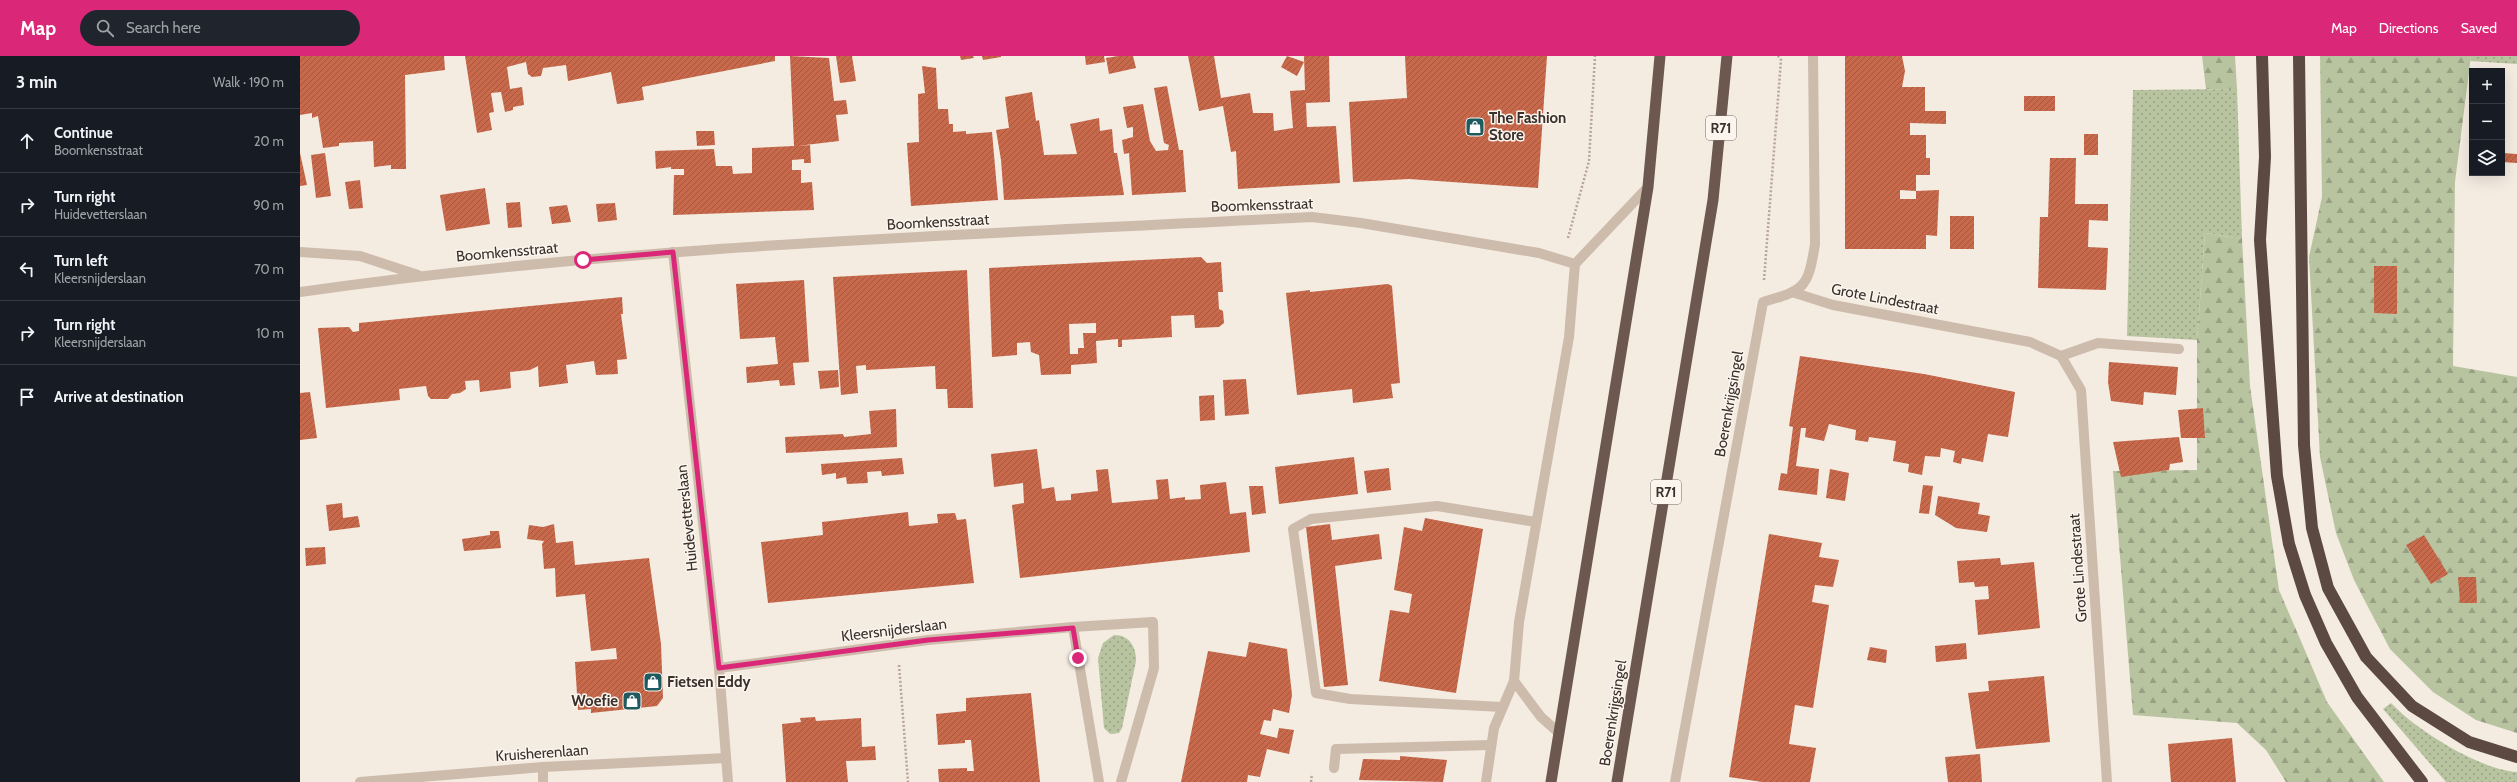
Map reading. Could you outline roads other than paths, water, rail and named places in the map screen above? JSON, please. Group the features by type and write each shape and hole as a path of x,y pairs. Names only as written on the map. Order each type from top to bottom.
{"highway":[{"path":"1551,782 1648,187 1660,56"},
{"name":"Boerenkrijgsingel","path":"1617,782 1713,200 1727,56"},
{"path":"2262,56 2264,157 2260,240 2277,476 2289,544 2305,596 2330,650 2357,697 2422,782"},
{"path":"2299,56 2304,445 2312,528 2328,588 2366,657 2412,706 2469,742 2517,757"}],"street":[{"path":"1795,293 1810,274 1815,244 1813,56"},
{"path":"1486,782 1494,728 1514,681 1519,622 1569,337 1575,264 1648,187"},
{"name":"Boomkensstraat","path":"300,292 418,275 673,252 1312,217 1361,223 1539,254 1575,264"},
{"path":"300,252 360,256 418,275"},
{"name":"Huidevetterslaan","path":"673,252 719,668 728,782"},
{"name":"Boerenkrijgsingel","path":"1675,782 1763,302 1795,293"},
{"name":"Grote Lindestraat","path":"1795,293 1833,305 2030,342 2061,356 2081,390 2107,782"},
{"path":"2061,356 2098,343 2179,349"},
{"path":"1502,707 1350,699 1316,693 1293,530 1311,519 1437,506 1536,522"},
{"name":"Kleersnijderslaan","path":"719,668 898,644 1153,622 1154,668 1121,782"},
{"path":"1073,628 1099,782"},
{"path":"1514,681 1540,716 1559,734"},
{"path":"1334,768 1336,749 1491,745"},
{"name":"Kruisherenlaan","path":"360,782 542,767 726,758"},
{"path":"542,767 543,782"}],"place":[{"name":"The Fashion Store","path":"1475,127"},
{"name":"Fietsen Eddy","path":"653,682"},
{"name":"Woefie","path":"632,701"}]}
